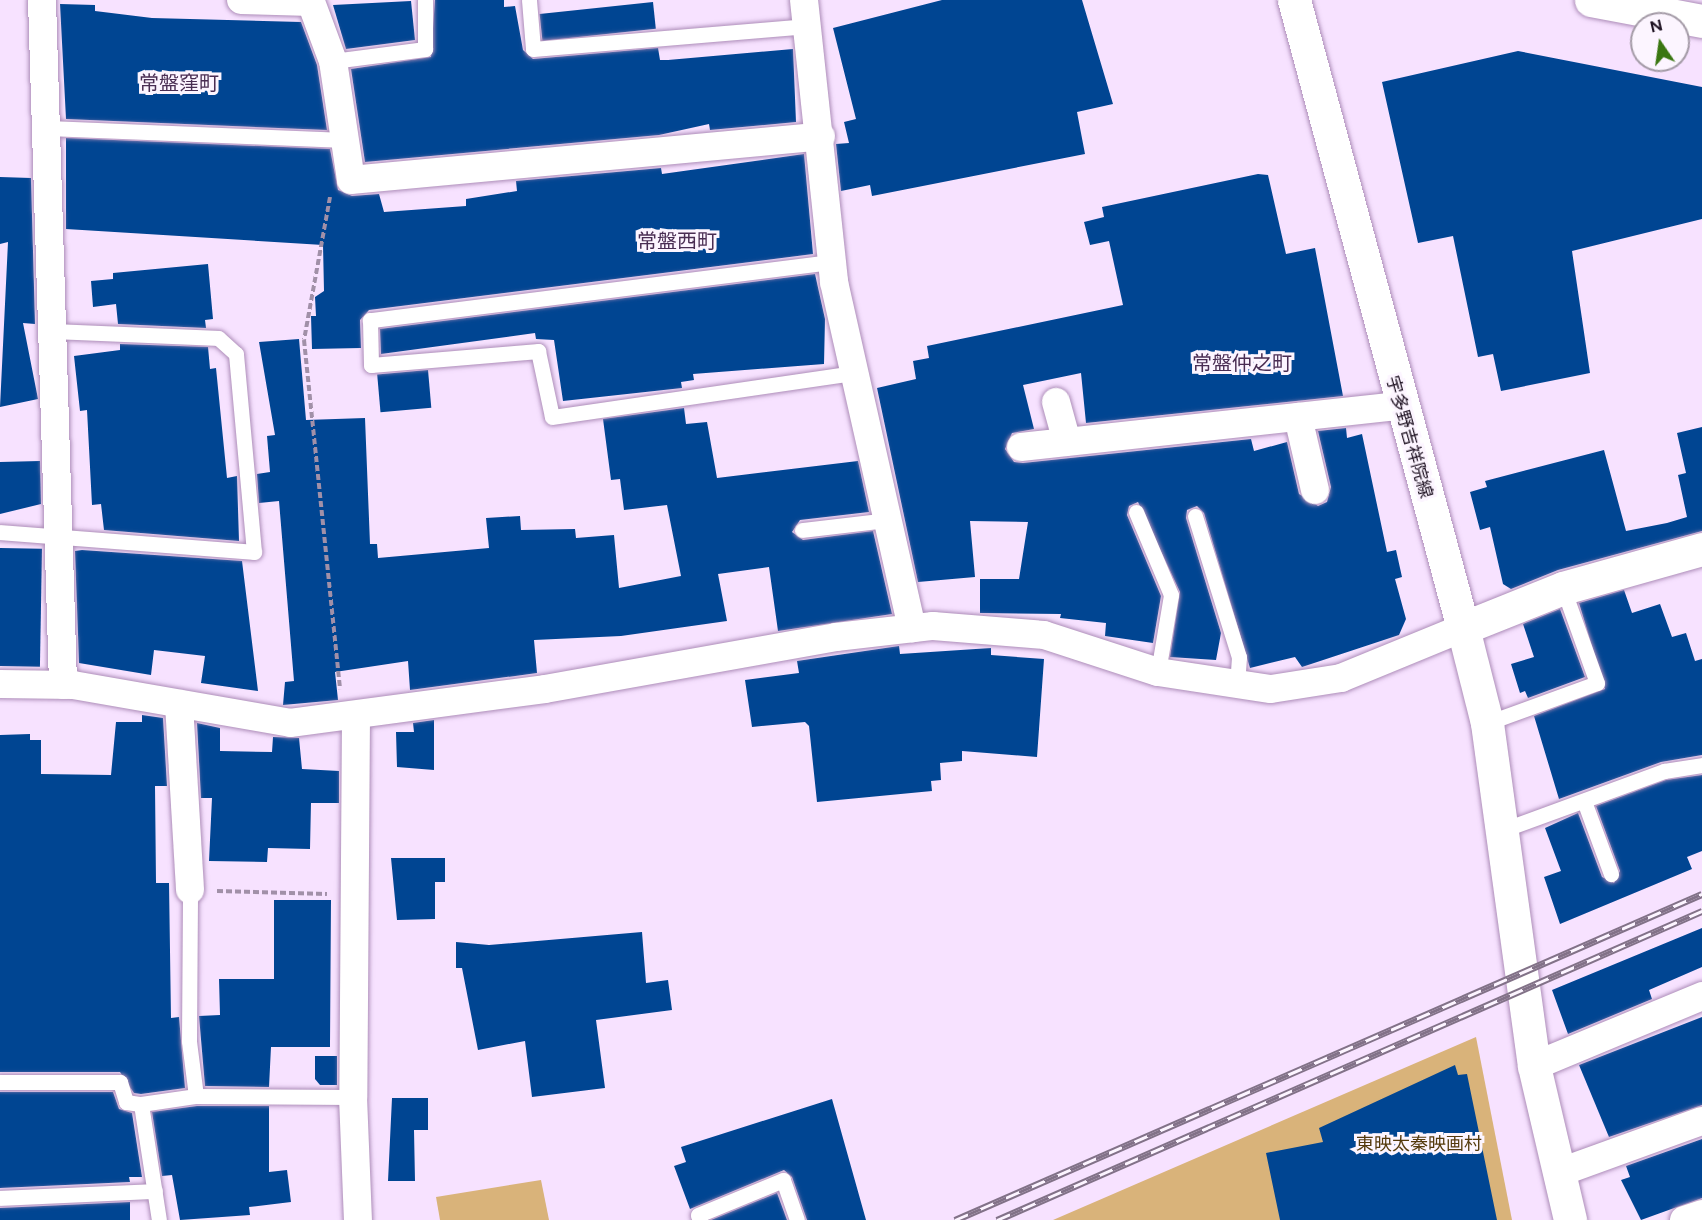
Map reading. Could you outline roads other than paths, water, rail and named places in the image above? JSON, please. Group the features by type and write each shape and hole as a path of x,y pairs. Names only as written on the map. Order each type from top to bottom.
{"main road":[{"name":"宇多野吉祥院線","path":"1294,0 1399,406 1463,628 1487,723 1534,1066 1570,1220"},
{"path":"1591,0 1702,21"},
{"path":"1463,628 1563,588 1700,556"}],"street":[{"path":"42,0 49,128 63,685"},
{"path":"241,0 311,2 333,61 351,180 821,136"},
{"path":"806,13 821,136 831,262 912,628"},
{"path":"1056,402 1067,442"},
{"path":"1021,447 1399,406"},
{"path":"1298,417 1315,490"},
{"path":"0,684 63,685 290,723 912,628 1044,635 1158,672 1237,687 1304,687 1341,678 1463,628"},
{"path":"179,704 190,890"},
{"path":"350,715 354,894 353,1096 358,1220"},
{"path":"1534,1066 1702,996"},
{"path":"1558,1173 1702,1121"},
{"path":"1684,1220 1702,1214"}],"lane":[{"path":"333,61 425,49 425,0"},
{"path":"529,0 533,49 806,13"},
{"path":"49,128 344,140"},
{"path":"831,262 370,320 371,365 538,351 552,417 854,373"},
{"path":"0,532 254,552 236,354 218,338 54,332"},
{"path":"1136,512 1171,595 1158,672"},
{"path":"1195,516 1239,657 1237,687"},
{"path":"802,530 887,520"},
{"path":"1487,723 1597,683 1563,588"},
{"path":"1500,831 1664,771 1702,765"},
{"path":"1584,801 1611,874"},
{"path":"190,890 189,1041 196,1096"},
{"path":"0,1082 120,1082 126,1102 141,1104 196,1096 353,1096"},
{"path":"141,1104 159,1220"},
{"path":"700,1220 698,1215 783,1180 797,1220"},
{"path":"0,1198 155,1191"}],"railway":[{"path":"955,1220 1702,894"},
{"path":"997,1220 1702,911"}],"district":[{"name":"常盤窪町","path":"179,83"},
{"name":"常盤西町","path":"677,241"},
{"name":"常盤仲之町","path":"1242,363"}],"park label":[{"name":"東映太秦映画村","path":"1419,1144"}]}
